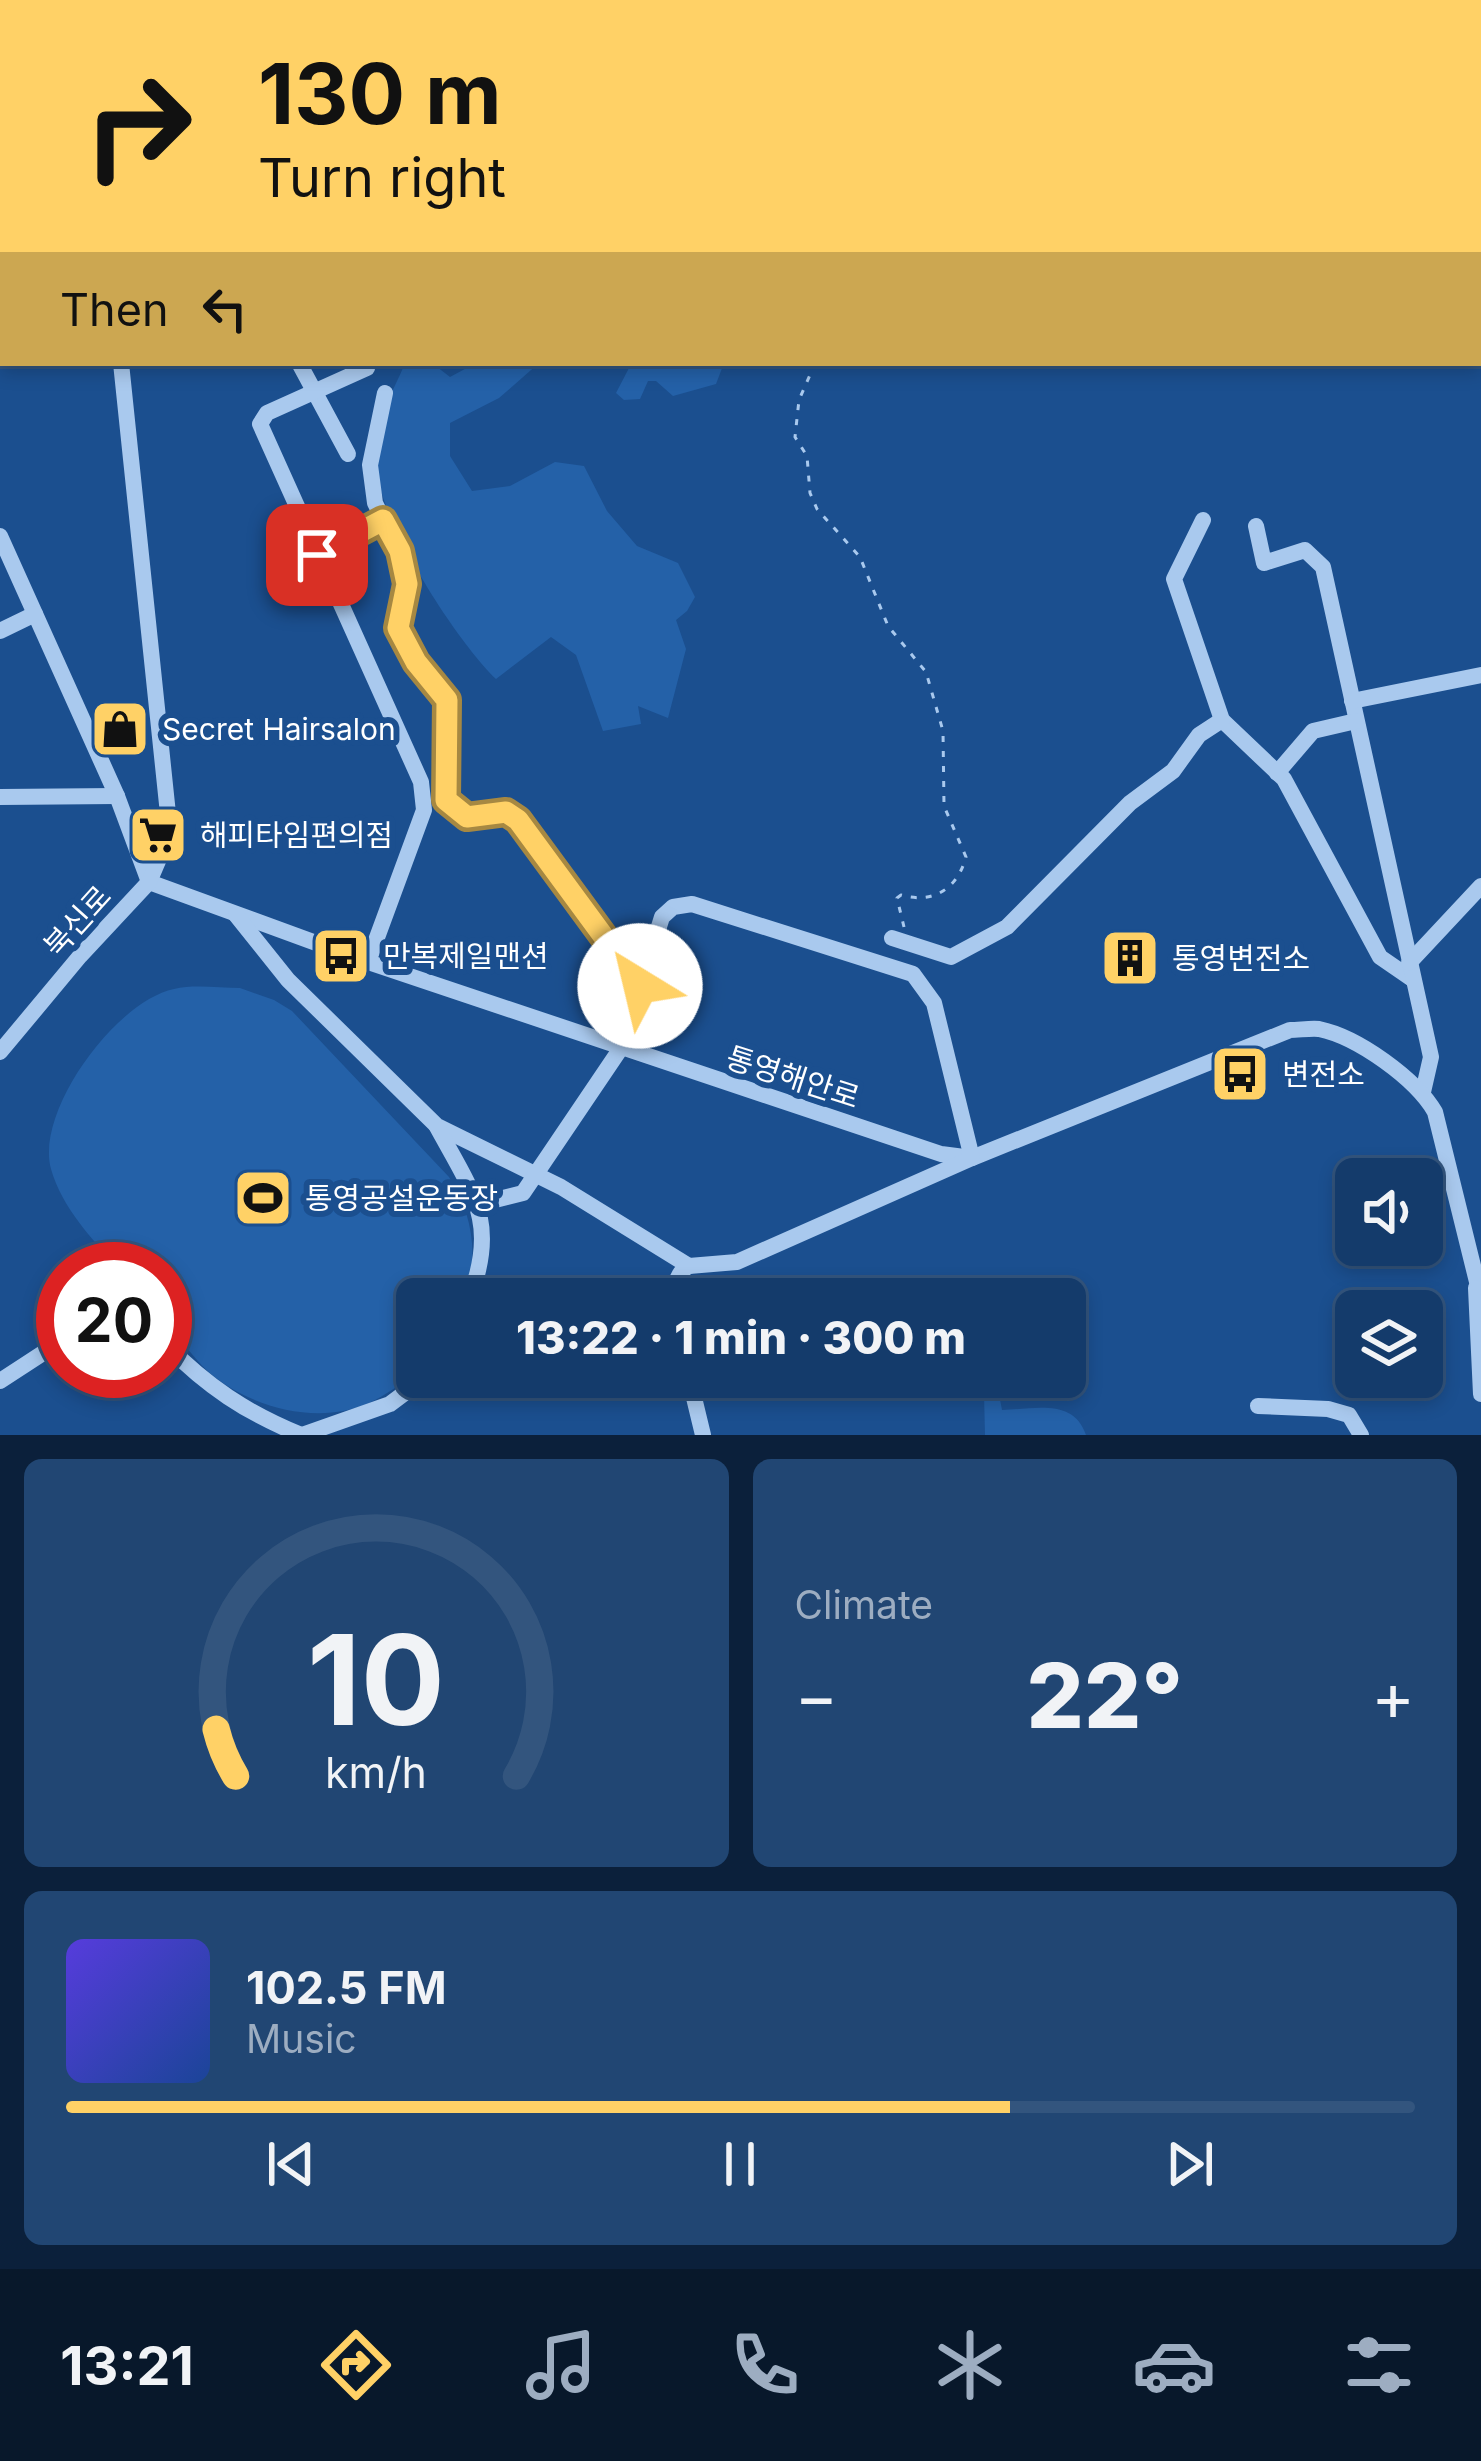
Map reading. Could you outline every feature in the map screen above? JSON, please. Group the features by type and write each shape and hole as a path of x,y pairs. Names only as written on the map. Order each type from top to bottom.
{"street":[{"path":"121,366 170,833 149,882"},
{"path":"301,366 347,454"},
{"path":"366,366 267,413 260,424 404,741 423,796 424,810 368,962"},
{"path":"385,393 370,465 375,503 400,551 407,584 398,628 416,662 447,700 446,800 467,817 506,812 518,820 640,986"},
{"path":"317,555 383,520"},
{"path":"1203,520 1174,579 1222,721 1277,773 1380,957 1410,971"},
{"path":"1256,526 1264,563 1305,550 1323,567 1431,1057 1423,1092"},
{"path":"0,536 117,796 149,882"},
{"path":"0,632 35,614"},
{"path":"1352,701 1481,675"},
{"path":"900,941 951,957 1007,927 1130,803 1172,771 1199,735 1222,721"},
{"path":"1277,773 1313,731 1356,721"},
{"path":"0,797 117,796"},
{"name":"통영해안로","path":"149,882 621,1048 941,1154 971,1158"},
{"name":"북신로","path":"0,1052 149,882"},
{"path":"1410,971 1481,886"},
{"path":"479,1204 523,1192 621,1048 662,917 673,907 692,904 913,974 934,1003 971,1158"},
{"path":"236,914 288,980 437,1126 479,1204 483,1264 478,1278"},
{"path":"678,1278 689,1266 737,1262 971,1158 1290,1030 1319,1029 1365,1048 1423,1092 1435,1112 1479,1293 1481,1394"},
{"path":"437,1126 535,1174 689,1266"},
{"path":"0,1381 36,1358"},
{"path":"192,1371 256,1416 302,1435 398,1398"},
{"path":"694,1398 703,1435"},
{"path":"1258,1406 1328,1409 1349,1415 1361,1435"}],"path":[{"path":"806,366 810,375 800,400 795,437 807,456 810,493 817,509 860,557 888,626 926,672 943,731 944,806 965,857 959,875 940,894 925,901 897,898 900,941"}],"shaded area":[{"path":"404,366 436,366 450,377 470,366 536,366 499,398 450,423 450,456 472,491 510,486 555,462 584,466 607,511 637,546 678,563 695,597 676,620 686,649 668,718 638,706 641,724 603,731 576,655 551,637 496,679 457,633 398,533 375,468 373,441"},
{"path":"723,366 716,384 673,396 656,381 648,381 640,399 624,400 616,393 629,368"},
{"name":"통영공설운동장","path":"198,986 240,988 292,1011 449,1177 464,1206 471,1236 470,1278 396,1278 396,1386 350,1410 290,1410 250,1398 216,1378 192,1354 192,1242 95,1242 56,1183 49,1145 55,1118 85,1062 105,1036 151,998"},
{"path":"984,1398 1000,1398 1002,1410 1063,1411 1080,1423 1086,1435 985,1435"}],"place":[{"name":"Secret Hairsalon","path":"120,729"},
{"name":"해피타임편의점","path":"158,835"},
{"name":"만복제일맨션","path":"341,956"},
{"name":"통영변전소","path":"1130,958"},
{"name":"변전소","path":"1240,1074"},
{"name":"통영공설운동장","path":"263,1198"}],"route":[{"path":"317,555 383,520 400,551 407,584 398,628 416,662 447,700 446,800 467,817 506,812 518,820 640,986"}]}
